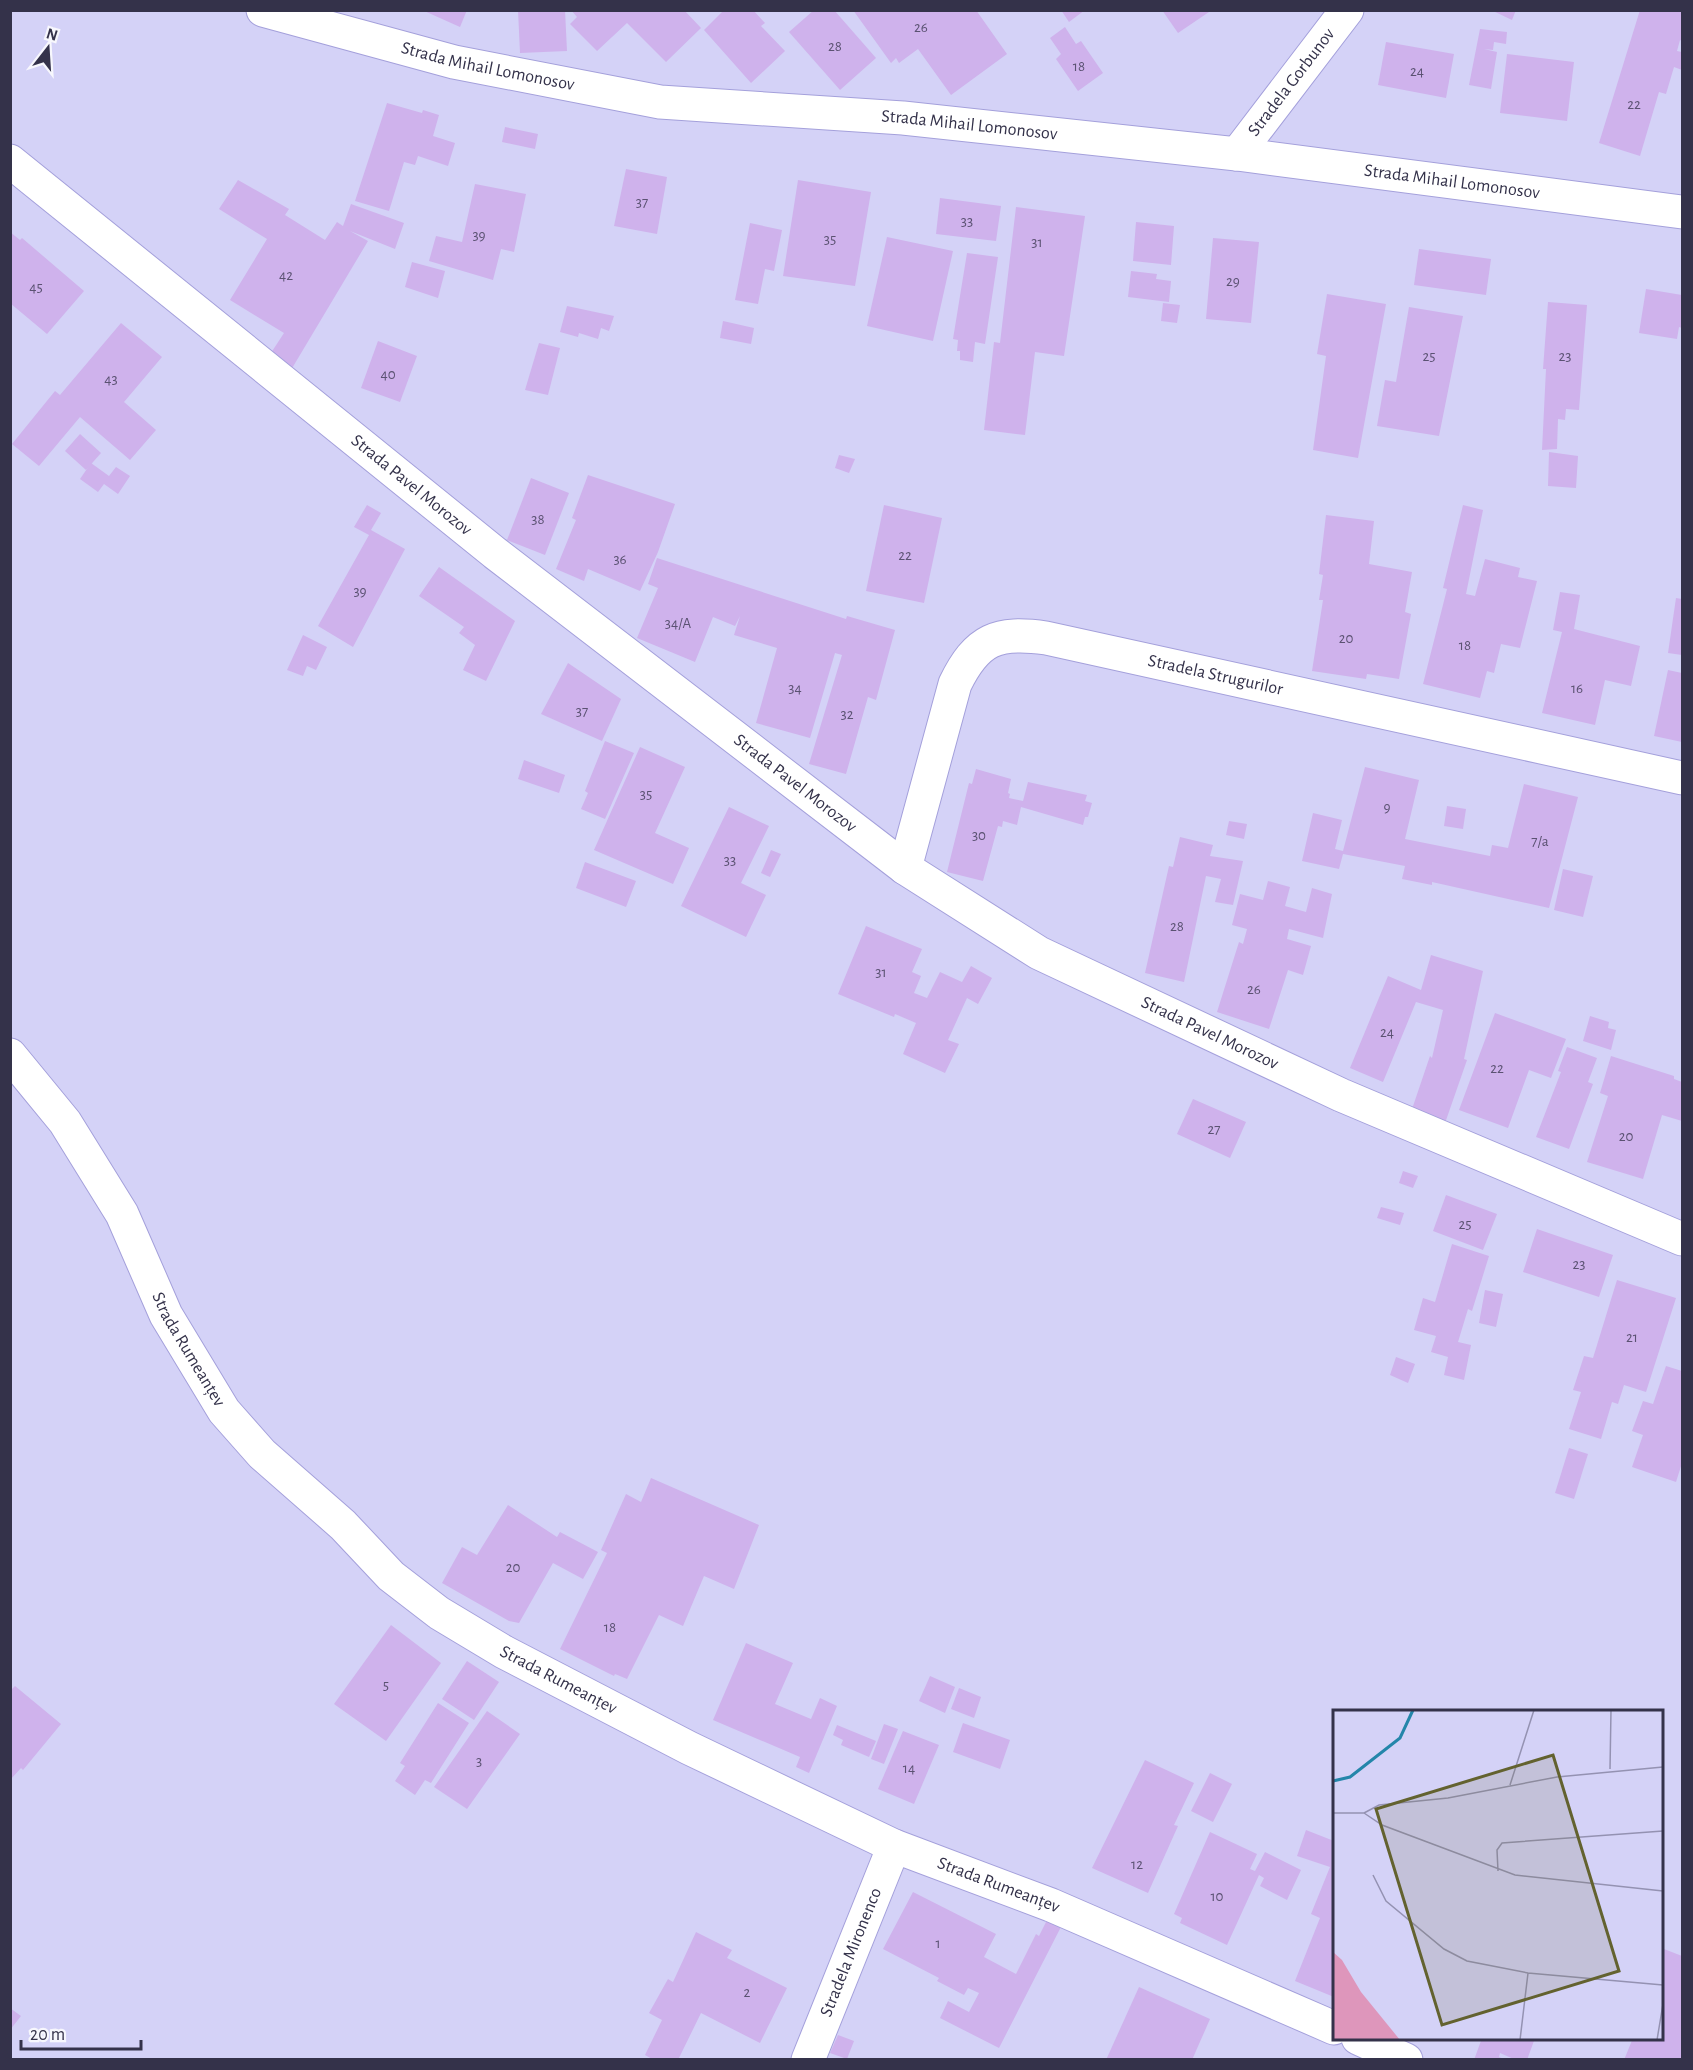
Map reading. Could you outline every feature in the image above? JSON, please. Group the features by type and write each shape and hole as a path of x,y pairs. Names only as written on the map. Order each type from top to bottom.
{"street":[{"name":"Strada Mihail Lomonosov","path":"263,10 454,62 660,102 903,118 1238,154 1683,212"},
{"name":"Stradela Gorbunov","path":"1238,154 1347,10"},
{"name":"Strada Pavel Morozov","path":"10,161 495,553 905,868 1039,953 1341,1095 1683,1239"},
{"name":"Stradela Strugurilor","path":"905,868 955,684 966,661 982,645 1015,633 1683,778"},
{"name":"Strada Rumeanțev","path":"10,1054 66,1122 122,1214 166,1315 224,1411 262,1454 343,1525 391,1576 440,1613 504,1652 689,1748 894,1846 1051,1905 1333,2027"},
{"name":"Stradela Mironenco","path":"808,2060 894,1846"},
{"path":"1362,2040 1406,2060"}],"building":[{"path":"422,10 467,10 460,27"},
{"path":"518,10 565,10 567,51 520,53"},
{"path":"571,10 684,10 701,28 666,62 627,23 597,51 570,24 577,17"},
{"path":"724,10 753,10 765,23 761,26 785,51 751,83 704,30"},
{"path":"814,10 834,10 876,58 840,90 789,32"},
{"path":"853,10 976,10 1007,54 951,95 918,49 899,63 896,58 891,63"},
{"path":"1061,10 1085,10 1069,22"},
{"path":"1162,10 1208,10 1209,12 1178,33"},
{"path":"1491,10 1516,10 1512,20"},
{"path":"1640,10 1677,10 1682,13 1682,41 1680,40 1677,51 1682,52 1682,70 1674,67 1666,94 1659,92 1640,156 1599,143"},
{"path":"1065,27 1076,44 1081,41 1103,73 1078,91 1056,59 1061,54 1050,38"},
{"path":"1480,29 1507,32 1506,44 1494,42 1493,50 1484,49 1497,52 1491,89 1469,85"},
{"path":"1386,42 1454,54 1446,98 1378,85"},
{"path":"1507,54 1574,62 1567,121 1500,113"},
{"path":"387,103 422,113 423,110 439,115 433,136 455,143 448,166 418,156 415,165 404,162 389,211 355,201"},
{"path":"505,127 538,134 535,149 502,142"},
{"path":"626,169 667,177 657,234 614,226"},
{"path":"238,180 289,209 285,215 325,240 337,222 343,226 351,204 404,223 395,249 350,231 368,241 291,370 269,356 284,333 230,300 267,239 219,209"},
{"path":"798,180 871,192 855,286 783,276"},
{"path":"475,184 526,194 514,252 501,249 493,280 429,261 436,236 462,242"},
{"path":"940,198 1001,206 996,241 936,234"},
{"path":"1016,207 1085,216 1064,356 1035,352 1025,435 984,430 994,342 1000,343"},
{"path":"1136,222 1174,226 1171,265 1133,261"},
{"path":"750,223 782,230 774,271 765,269 758,304 735,300"},
{"path":"10,232 20,240 22,238 84,291 47,334 10,303"},
{"path":"887,237 953,251 933,341 867,326"},
{"path":"1213,238 1259,242 1251,323 1206,319"},
{"path":"1419,249 1491,259 1486,295 1414,285"},
{"path":"967,253 998,257 985,344 975,342 973,362 960,360 960,351 957,351 958,340 953,339"},
{"path":"412,262 445,271 438,298 405,287"},
{"path":"1131,271 1157,274 1156,279 1171,281 1169,302 1128,297"},
{"path":"1646,289 1682,295 1682,328 1679,327 1677,339 1639,333"},
{"path":"1327,294 1386,304 1358,458 1313,450 1326,356 1317,354"},
{"path":"1548,302 1587,305 1579,410 1566,409 1565,420 1558,419 1557,449 1542,450 1546,369 1543,369"},
{"path":"1163,303 1180,305 1177,323 1161,321"},
{"path":"567,306 614,316 609,331 601,328 598,339 579,333 578,337 560,332"},
{"path":"1409,307 1463,316 1439,436 1377,426 1385,380 1396,382"},
{"path":"723,321 754,328 751,344 720,338"},
{"path":"121,323 162,357 124,402 156,430 130,460 80,417 39,466 12,444 55,391 60,395"},
{"path":"378,341 417,356 400,402 361,388"},
{"path":"539,343 560,348 548,395 525,390"},
{"path":"80,434 101,453 86,470 65,451"},
{"path":"1549,452 1578,456 1576,488 1548,486"},
{"path":"839,455 855,459 849,473 835,468"},
{"path":"91,463 109,476 116,467 130,476 118,494 104,484 98,492 80,479"},
{"path":"588,475 675,504 658,552 640,591 588,569 584,581 556,569 576,520 572,518"},
{"path":"531,478 569,493 545,555 507,540"},
{"path":"367,505 381,513 371,530 405,549 353,647 318,626 369,535 354,527"},
{"path":"884,505 942,518 924,603 866,591"},
{"path":"1463,505 1483,510 1466,594 1475,596 1485,559 1520,568 1518,577 1537,581 1520,648 1501,644 1494,673 1487,671 1480,698 1423,684 1447,589 1443,588"},
{"path":"1326,515 1374,521 1369,564 1412,572 1405,612 1411,614 1399,679 1367,674 1366,679 1312,671 1323,600 1319,600 1323,575 1319,574"},
{"path":"657,558 846,619 847,616 895,630 876,700 868,697 846,774 809,764 842,655 835,653 810,738 756,723 777,648 734,635 740,616 735,626 713,617 695,662 637,638 658,588 648,584"},
{"path":"439,567 515,621 486,681 463,670 475,645 459,633 464,627 419,596"},
{"path":"1560,592 1580,595 1574,629 1640,646 1631,686 1605,680 1595,725 1542,713 1562,632 1553,630"},
{"path":"1676,598 1682,599 1682,655 1668,653"},
{"path":"303,635 327,647 316,670 307,666 303,676 287,670"},
{"path":"568,663 621,699 602,741 541,714"},
{"path":"1668,670 1682,673 1682,742 1654,736"},
{"path":"605,741 634,753 605,819 581,809 588,793 585,791"},
{"path":"640,747 685,767 655,833 689,848 673,884 594,850"},
{"path":"524,760 565,775 559,793 518,779"},
{"path":"1365,767 1419,780 1405,839 1490,856 1492,845 1508,848 1524,784 1578,797 1549,908 1432,882 1432,885 1402,879 1405,866 1343,854 1339,869 1302,861 1313,813 1342,820 1335,849 1343,851"},
{"path":"976,769 1011,779 1009,798 1023,801 1028,782 1087,795 1085,801 1092,803 1088,817 1085,817 1083,825 1021,807 1017,825 1003,821 1002,827 998,826 983,881 947,872 969,783 972,784"},
{"path":"1447,806 1466,809 1463,829 1444,826"},
{"path":"729,807 769,826 741,883 766,895 746,937 681,906"},
{"path":"1229,821 1247,824 1244,839 1226,835"},
{"path":"1180,837 1213,845 1210,856 1243,861 1233,905 1215,902 1221,879 1206,876 1184,982 1145,973 1169,866 1173,867"},
{"path":"771,850 781,854 770,877 761,873"},
{"path":"585,862 636,881 626,907 576,888"},
{"path":"1563,869 1593,876 1583,917 1554,910"},
{"path":"1268,881 1290,887 1285,906 1306,912 1312,888 1332,894 1323,938 1289,929 1287,939 1311,946 1303,975 1288,970 1269,1029 1217,1012 1239,942 1243,944 1247,929 1232,925 1240,894 1263,900"},
{"path":"866,926 922,949 912,972 921,976 914,993 927,998 940,972 962,982 971,966 992,978 978,1004 967,998 948,1040 959,1044 945,1073 903,1054 916,1023 895,1014 894,1017 838,994"},
{"path":"1431,955 1483,971 1464,1059 1467,1060 1444,1126 1410,1115 1430,1056 1432,1058 1443,1010 1416,1002 1383,1082 1350,1068 1388,976 1421,990"},
{"path":"1495,1013 1566,1039 1551,1078 1529,1070 1508,1128 1459,1110"},
{"path":"1590,1016 1609,1022 1608,1028 1616,1030 1611,1050 1583,1041"},
{"path":"1567,1047 1597,1058 1588,1082 1593,1084 1569,1149 1536,1137 1561,1072 1558,1071"},
{"path":"1611,1056 1674,1076 1674,1079 1682,1082 1682,1121 1662,1115 1643,1179 1587,1162 1608,1096 1600,1093"},
{"path":"1193,1099 1246,1122 1230,1158 1177,1134"},
{"path":"1403,1171 1418,1176 1413,1188 1399,1183"},
{"path":"1446,1195 1497,1214 1483,1250 1433,1231"},
{"path":"1381,1207 1404,1213 1400,1225 1377,1218"},
{"path":"1537,1229 1613,1255 1599,1297 1523,1272"},
{"path":"1452,1244 1489,1256 1472,1311 1468,1309 1458,1342 1471,1345 1464,1380 1444,1375 1448,1357 1431,1352 1436,1336 1414,1330 1423,1298 1435,1302"},
{"path":"1617,1280 1676,1298 1646,1392 1624,1385 1618,1404 1612,1402 1601,1439 1569,1429 1581,1392 1573,1390 1584,1356 1593,1358"},
{"path":"1485,1290 1503,1294 1496,1327 1479,1323"},
{"path":"1396,1357 1415,1364 1408,1383 1390,1375"},
{"path":"1666,1366 1682,1371 1682,1463 1676,1482 1632,1467 1643,1435 1632,1431 1643,1401 1653,1404"},
{"path":"1569,1448 1588,1454 1574,1499 1555,1493"},
{"path":"651,1478 759,1525 734,1589 704,1576 683,1626 659,1615 627,1679 615,1674 614,1676 560,1649 607,1553 601,1550 626,1494 641,1502"},
{"path":"508,1505 557,1537 560,1532 598,1552 583,1579 553,1563 519,1623 509,1621 442,1583 462,1547 477,1555"},
{"path":"391,1625 441,1663 386,1741 334,1704"},
{"path":"746,1643 793,1663 775,1704 811,1719 820,1698 837,1706 809,1773 796,1767 800,1757 713,1720"},
{"path":"467,1661 499,1682 474,1720 442,1699"},
{"path":"930,1676 955,1687 945,1713 919,1701"},
{"path":"15,1686 61,1724 23,1770 21,1768 10,1780 10,1691"},
{"path":"959,1688 981,1697 974,1718 951,1709"},
{"path":"438,1703 469,1723 431,1783 425,1780 415,1795 395,1781 405,1766 400,1763"},
{"path":"487,1711 520,1734 467,1809 434,1787"},
{"path":"963,1723 1010,1740 1000,1769 953,1752"},
{"path":"884,1724 898,1729 884,1764 871,1759"},
{"path":"837,1725 876,1741 869,1757 841,1745 843,1740 833,1735"},
{"path":"903,1731 939,1745 914,1804 878,1789"},
{"path":"1145,1760 1194,1783 1174,1825 1178,1826 1148,1893 1092,1868"},
{"path":"1210,1773 1232,1784 1213,1822 1191,1811"},
{"path":"1306,1830 1333,1841 1333,1997 1295,1981 1320,1918 1311,1914 1330,1867 1297,1856"},
{"path":"1210,1832 1257,1854 1250,1869 1255,1871 1265,1852 1301,1870 1287,1900 1260,1886 1264,1878 1259,1875 1227,1945 1180,1923 1182,1918 1174,1914"},
{"path":"913,1892 996,1934 984,1957 1016,1974 1036,1934 1039,1936 1049,1916 1063,1923 999,2048 940,2018 948,2001 969,2012 979,1993 968,1988 964,1995 937,1981 939,1978 883,1949"},
{"path":"696,1932 732,1950 727,1958 787,1988 760,2043 701,2013 678,2060 654,2060 645,2055 662,2020 649,2013 668,1979 673,1982"},
{"path":"1664,1949 1682,1956 1682,2060 1624,2060 1632,2040 1663,2040"},
{"path":"1139,1987 1210,2019 1192,2060 1106,2060"},
{"path":"10,2008 21,2016 10,2030"},
{"path":"838,2035 854,2041 847,2059 830,2053"},
{"path":"1481,2040 1534,2040 1527,2060 1516,2060 1500,2053 1499,2057 1506,2060 1474,2060"}]}
